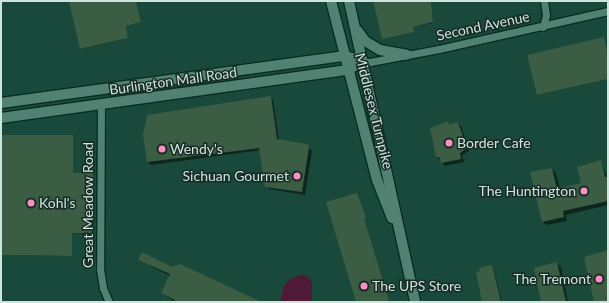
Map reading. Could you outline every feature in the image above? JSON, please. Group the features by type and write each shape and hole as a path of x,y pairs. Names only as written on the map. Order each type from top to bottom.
{"main road":[{"name":"Middlesex Turnpike","path":"331,1 377,180 396,226"},
{"name":"Middlesex Turnpike","path":"349,1 388,174 396,226 415,302"},
{"path":"354,22 370,45 380,50 407,54"},
{"path":"345,56 362,61"},
{"name":"Burlington Mall Road","path":"1,103 345,56"},
{"path":"348,70 362,61"},
{"name":"Burlington Mall Road","path":"1,118 348,70"},
{"path":"101,90 101,105"}],"street":[{"path":"543,27 546,15 544,1"},
{"name":"Second Avenue","path":"362,61 370,62 543,27 608,12"},
{"name":"Great Meadow Road","path":"101,105 100,269 103,288 109,302"}],"shaded area":[{"path":"300,275 307,276 312,282 312,302 280,302 284,286 290,279"}],"building":[{"path":"69,1 136,1 141,22 126,26 128,38 80,49"},
{"path":"373,1 431,1 433,22 413,27 414,32 382,39"},
{"path":"604,37 608,57 608,79 537,95 527,55"},
{"path":"271,96 277,139 307,144 309,147 302,192 265,187 259,148 147,162 143,135 147,115"},
{"name":"Border Cafe","path":"448,121 449,124 458,122 467,148 460,153 461,159 441,163 439,157 436,157 430,128"},
{"path":"1,135 73,135 73,173 93,173 92,233 72,233 72,256 1,255"},
{"name":"The Huntington","path":"601,160 605,177 608,177 608,201 563,211 564,217 542,222 530,172 552,168 557,189 581,183 577,167"},
{"path":"357,193 366,218 364,219 389,300 383,302 356,302 326,202"},
{"name":"The Tremont","path":"608,250 608,302 594,302 584,257"},
{"path":"142,252 172,267 180,264 262,302 174,302 175,300 161,293 170,274 138,260"},
{"name":"The Tremont","path":"557,262 566,302 541,302 534,268"},
{"path":"491,265 501,302 482,302 476,272 480,271 479,268"}],"place":[{"name":"Border Cafe","path":"449,143"},
{"name":"Wendy's","path":"162,149"},
{"name":"Sichuan Gourmet","path":"297,176"},
{"name":"The Huntington","path":"584,191"},
{"name":"Kohl's","path":"31,203"},
{"name":"The Tremont","path":"599,279"},
{"name":"The UPS Store","path":"364,286"}]}
